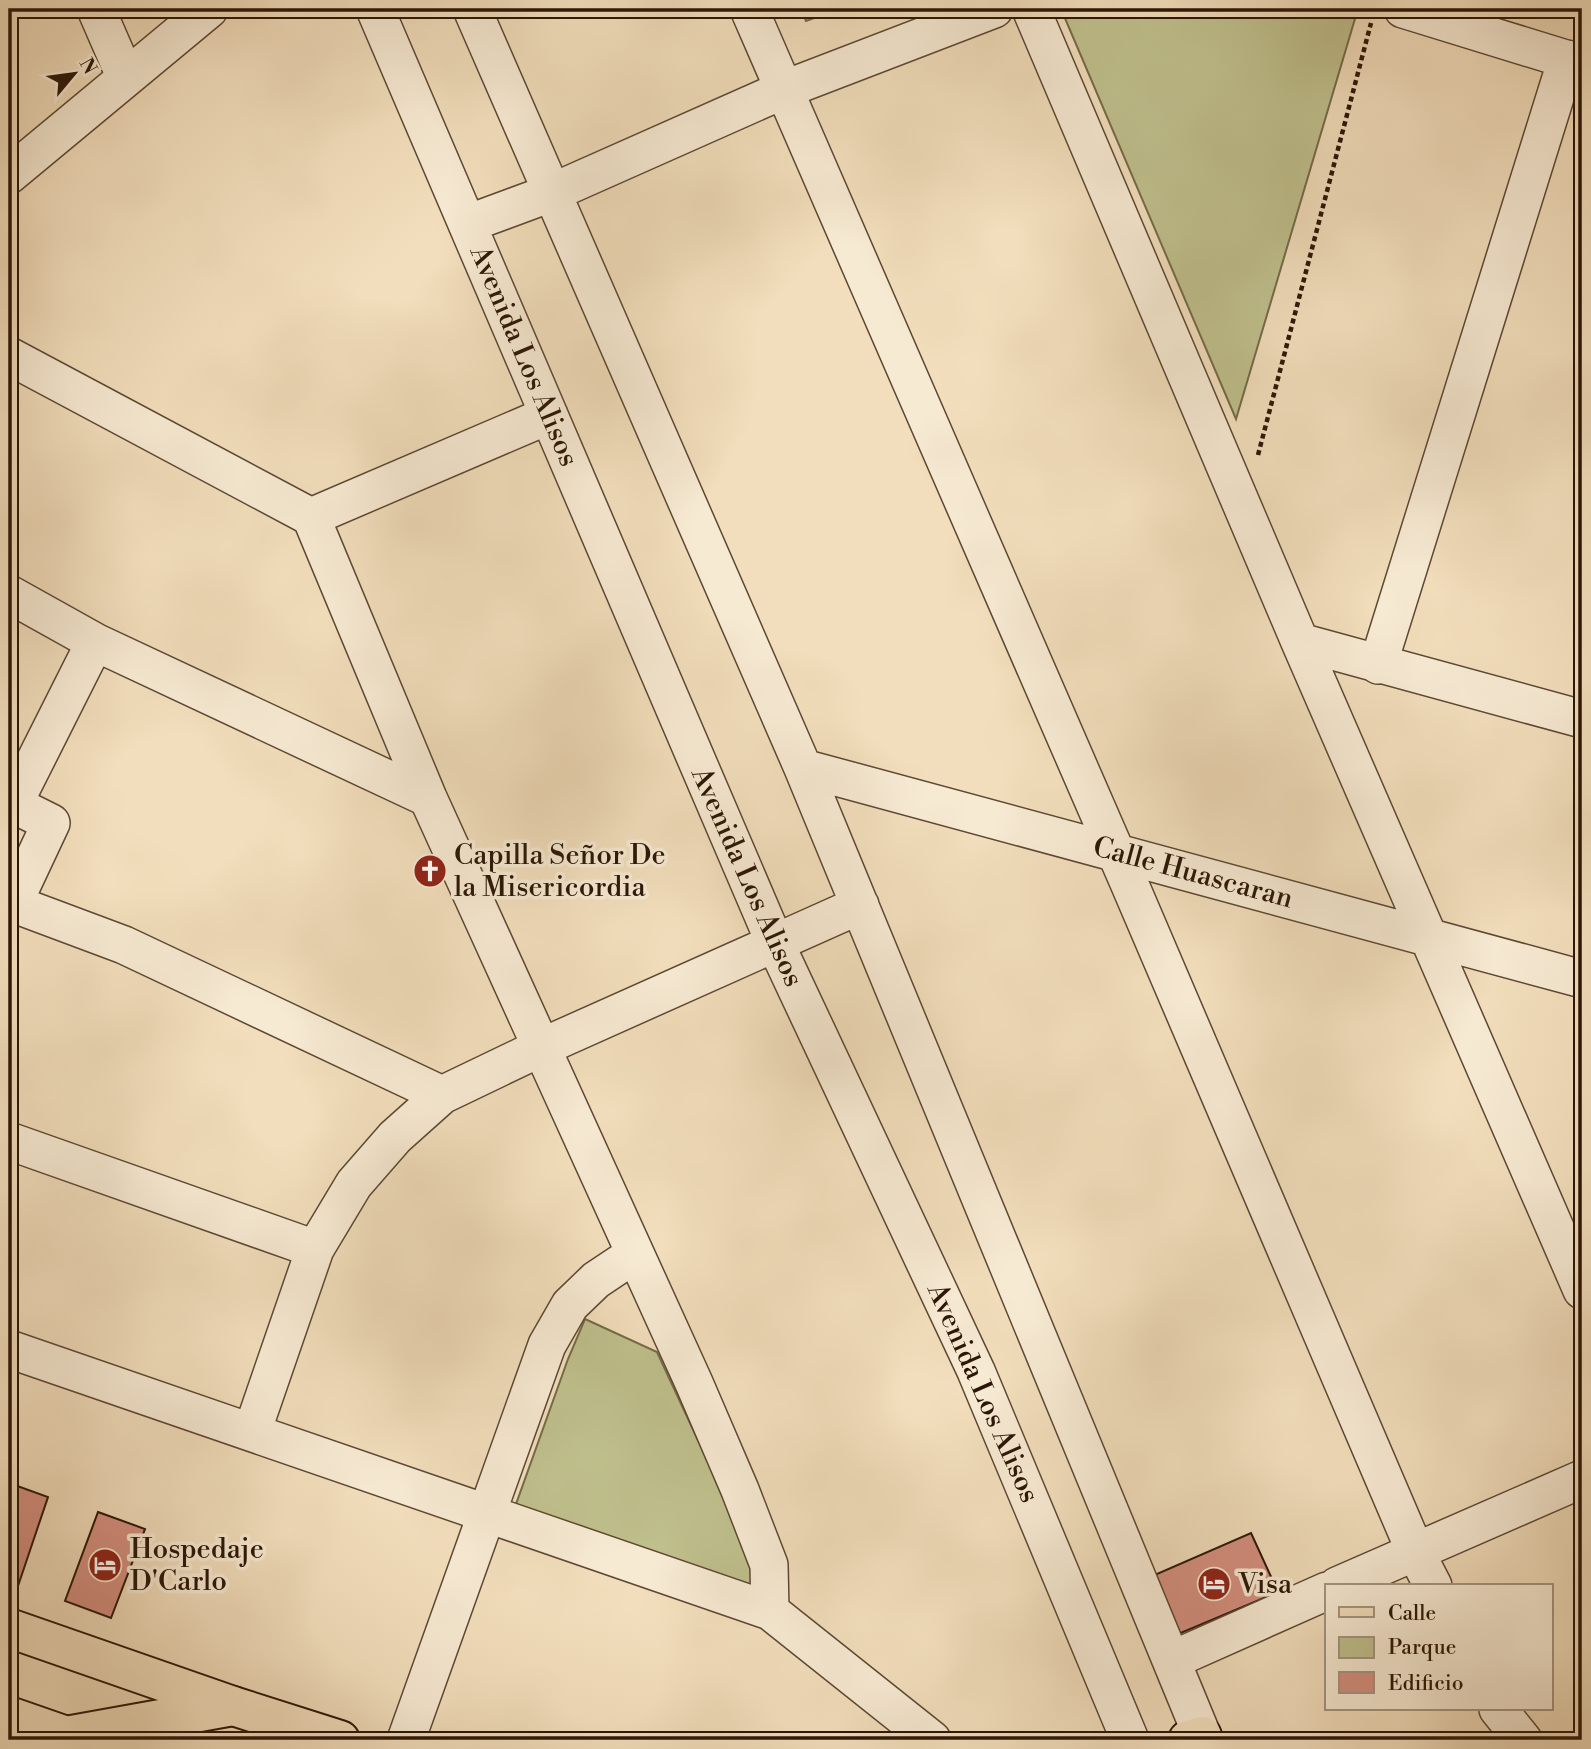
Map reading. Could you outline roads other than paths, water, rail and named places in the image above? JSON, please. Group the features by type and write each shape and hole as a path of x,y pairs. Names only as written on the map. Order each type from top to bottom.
{"main road":[{"path":"9,1628 340,1740"},
{"path":"9,1716 72,1738 233,1706"}],"street":[{"path":"96,9 126,78"},
{"path":"9,175 209,9"},
{"name":"Avenida Los Alisos","path":"376,9 775,943 976,1371 1130,1740"},
{"path":"472,9 803,768 1172,1660 1198,1739"},
{"path":"748,9 1116,852 1415,1551 1432,1584"},
{"path":"467,223 551,193 783,90 994,9"},
{"path":"1031,9 1300,642 1582,1290"},
{"path":"1378,665 1574,62 1387,15"},
{"path":"9,356 312,517 428,798 725,1454 769,1565 770,1611"},
{"path":"312,517 548,415"},
{"path":"9,594 95,642 428,798"},
{"path":"95,642 11,803 51,823 11,903 124,945 442,1094"},
{"path":"1300,642 1378,665 1581,713"},
{"name":"Calle Huascaran","path":"803,768 1582,979"},
{"path":"252,1432 315,1249 354,1184 395,1136 442,1094 860,905"},
{"path":"9,1141 315,1249"},
{"path":"406,1740 547,1345 570,1305 596,1280 635,1254"},
{"path":"9,1349 770,1611 932,1740"},
{"path":"1341,1584 1582,1479"},
{"path":"1172,1660 1325,1592"},
{"path":"1500,1710 1522,1740"}],"place":[{"name":"Capilla Señor De la Misericordia","path":"430,871"},
{"name":"Hospedaje D'Carlo","path":"105,1565"},
{"name":"Visa","path":"1214,1584"}]}
